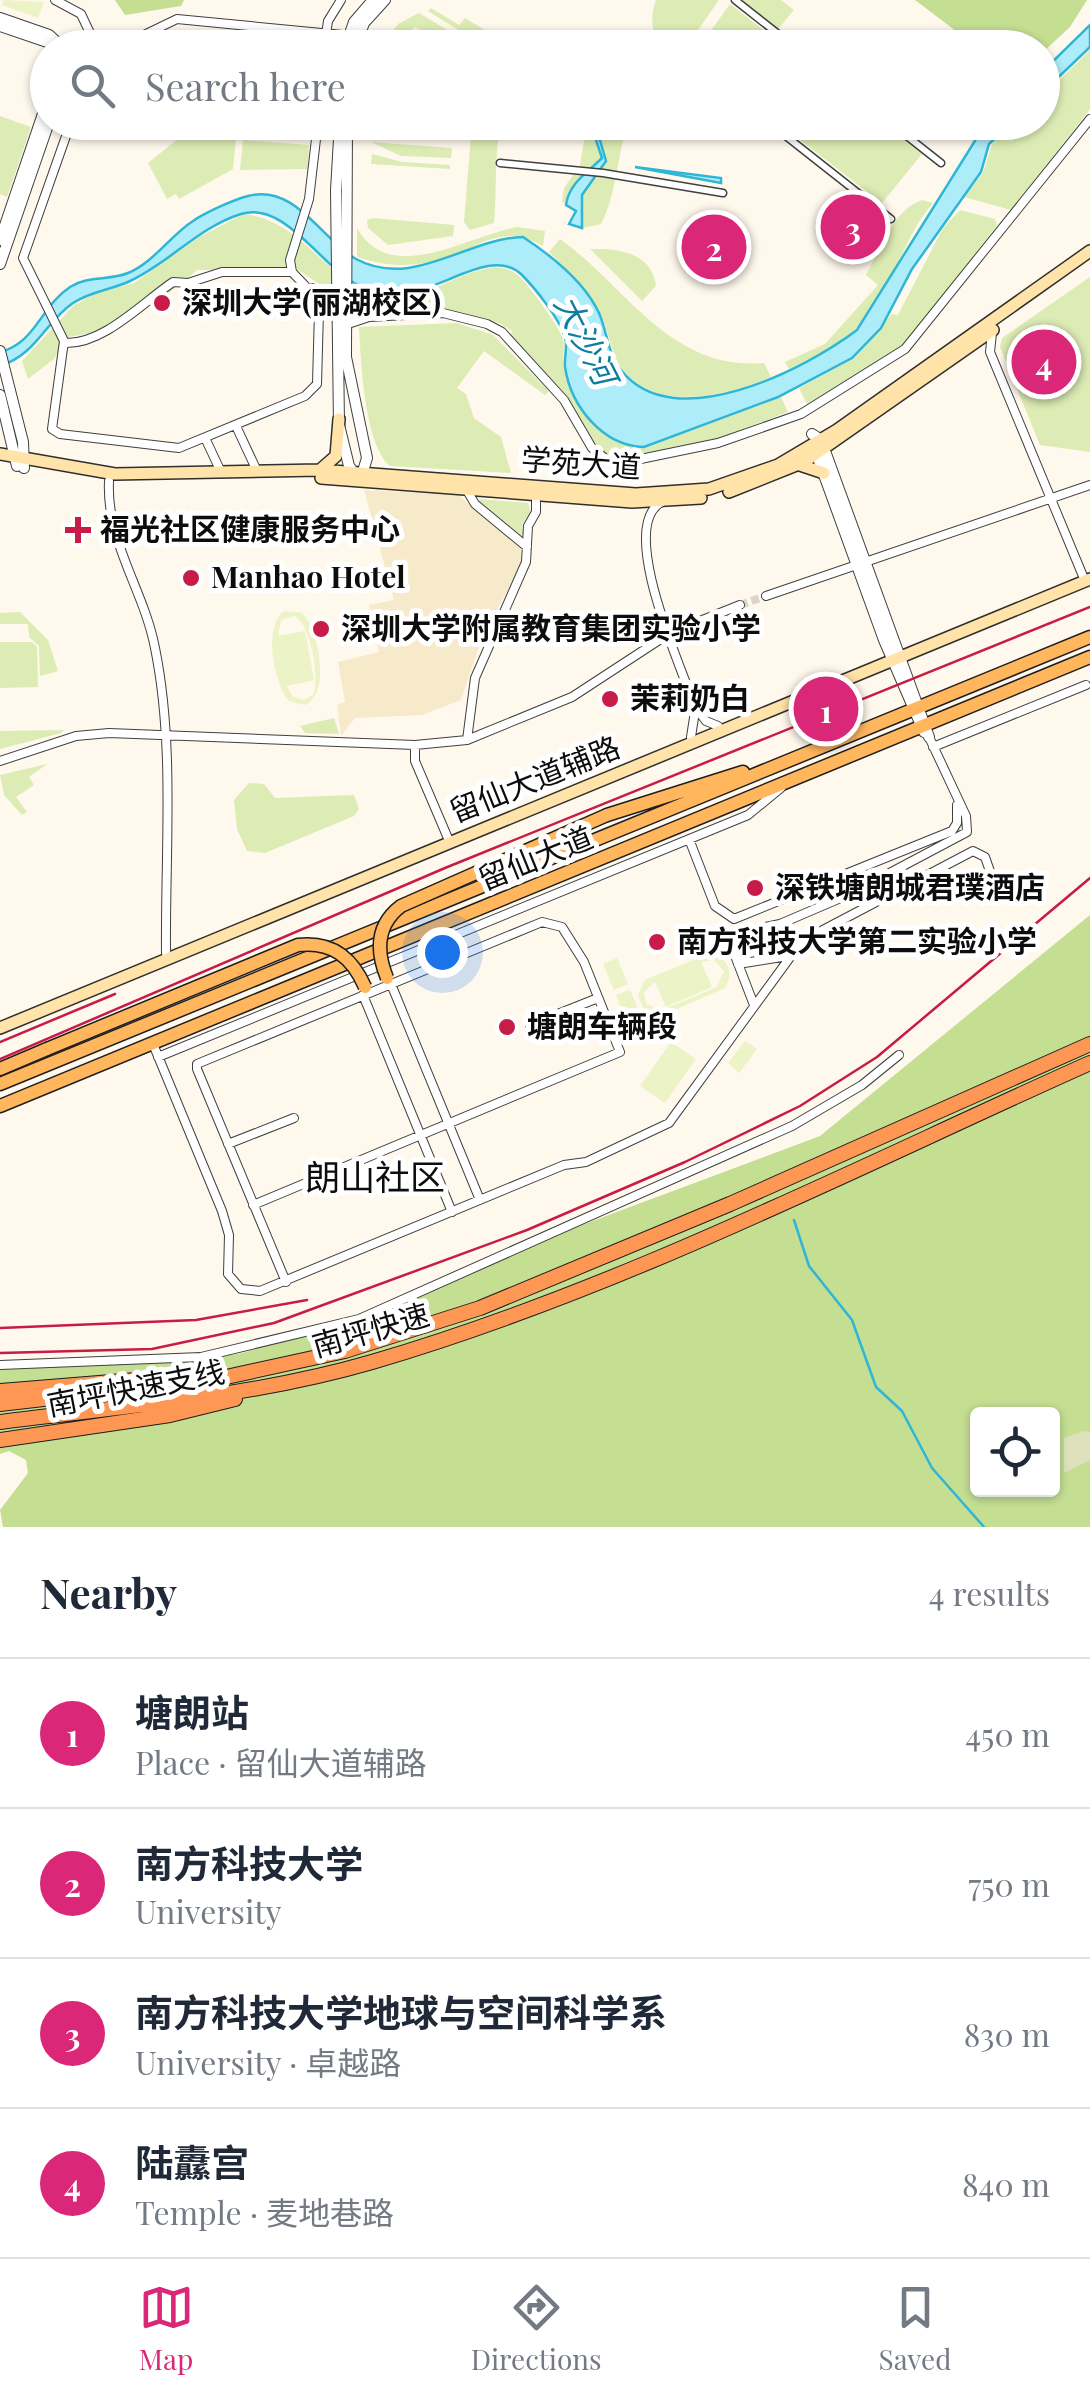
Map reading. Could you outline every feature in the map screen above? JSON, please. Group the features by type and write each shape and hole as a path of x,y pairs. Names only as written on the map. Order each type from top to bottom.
{"highway":[{"name":"南坪快速","path":"0,1404 186,1384 254,1371 346,1351 480,1308 730,1204 1090,1044"},
{"name":"南坪快速","path":"0,1422 280,1384 476,1330 738,1221 1090,1063"},
{"name":"南坪快速支线","path":"0,1391 254,1371"},
{"name":"南坪快速支线","path":"0,1440 170,1415 280,1384"}],"main road":[{"name":"学苑大道","path":"21,463 115,474 320,470 466,489 632,502 662,502 729,492 796,466 817,444 1090,252"},
{"name":"学苑大道","path":"0,458 109,481 360,476 636,494 681,493 753,476 817,444 970,346 1090,261"},
{"path":"320,470 330,466 336,456 339,419"},
{"path":"796,466 810,466 824,473"},
{"name":"留仙大道辅路","path":"0,1024 1087,577"},
{"name":"留仙大道","path":"0,1084 1090,637"},
{"name":"留仙大道辅路","path":"0,1024 895,656"},
{"name":"留仙大道","path":"0,1106 155,1051 784,785 928,735 1090,657"},
{"path":"389,982 380,938 387,919 400,906 608,815 812,752"},
{"path":"0,1069 298,946 319,944 337,950 355,966 365,992"}],"street":[{"path":"56,0 81,14 89,30"},
{"path":"326,30 341,0"},
{"path":"358,30 372,0"},
{"path":"362,30 384,0"},
{"path":"735,0 773,30"},
{"path":"0,18 35,30"},
{"path":"154,30 177,19 313,30"},
{"path":"0,26 30,36"},
{"path":"346,325 368,316 443,313 488,324 502,332 564,400 592,448 614,462 718,442 801,414 905,350 1090,119"},
{"path":"0,240 34,140"},
{"path":"0,264 42,140"},
{"path":"65,140 23,258 64,342 52,429 60,434 166,448 206,440 304,396 318,384 318,311 305,282"},
{"path":"292,272 292,251 310,199 316,140"},
{"path":"340,140 339,419 360,476"},
{"path":"340,225 347,140"},
{"path":"791,140 891,219"},
{"path":"912,140 941,163"},
{"path":"500,163 599,172 723,194"},
{"path":"64,342 77,344 96,334 173,282 188,283 222,272 292,272 340,308 346,325 347,371 367,458 360,476"},
{"path":"994,329 990,352 1087,577"},
{"path":"970,346 990,352"},
{"path":"0,351 21,463"},
{"path":"0,395 21,463"},
{"path":"754,1005 732,948 740,932 780,924 906,866 965,836 968,822 957,805 895,656 817,444 801,414"},
{"path":"236,426 257,471"},
{"path":"206,440 221,472"},
{"path":"817,444 824,473 861,564"},
{"path":"109,481 109,518 155,646 164,734 166,953"},
{"path":"766,596 1090,485"},
{"path":"466,489 474,504 527,547"},
{"path":"467,740 475,678 526,562 536,495"},
{"path":"632,502 645,522 649,571 695,707 706,721 718,726"},
{"path":"645,522 653,507 662,502"},
{"path":"0,761 76,736 164,734 415,744 467,740 572,698 670,633 740,605"},
{"path":"928,735 1086,685"},
{"path":"691,737 695,707"},
{"path":"415,744 415,760 448,840"},
{"path":"784,785 756,810 689,839 155,1051 217,1199 227,1228 228,1274 240,1289 260,1292 286,1282 564,1165 586,1162 668,1123 802,942 968,852 985,857 999,897"},
{"path":"689,839 716,906 723,915 734,919 952,830 957,823 957,805"},
{"path":"254,1205 620,1052 562,927 550,921 389,982 197,1064 228,1144 286,1282"},
{"path":"738,964 790,956"},
{"path":"389,982 480,1200"},
{"path":"365,992 452,1212"},
{"path":"530,1024 598,998"},
{"path":"0,1365 202,1357 360,1319 792,1126 862,1085 899,1055"},
{"path":"228,1144 294,1118"}],"shaded area":[{"path":"364,490 458,495 521,546 522,565 483,635 461,700 422,715 355,718 341,736 337,705 345,702 338,662 379,652 369,605 394,600"}],"green space":[{"path":"4,0 44,2 38,18 2,5"},
{"path":"115,0 184,0 181,6 125,15"},
{"path":"656,0 719,0 698,30 653,30"},
{"path":"740,0 781,0 794,10 778,29"},
{"path":"915,0 1087,0 1060,36 1060,30 955,30"},
{"path":"730,4 763,30 711,30"},
{"path":"431,8 459,25 465,18 485,30 458,30 428,11"},
{"path":"419,13 448,30 394,30"},
{"path":"1090,50 1090,109 1011,210 964,197 983,173 997,140 1060,140 1060,79"},
{"path":"0,116 30,130 7,197 0,194"},
{"path":"177,140 236,140 233,169 179,199 176,194 167,199 148,163"},
{"path":"243,140 309,145 308,169 240,170"},
{"path":"471,140 499,140 494,223 470,230 464,222"},
{"path":"584,140 623,140 614,187 601,224 582,228 569,224 576,211 562,202 564,188 580,165"},
{"path":"800,140 904,140 922,154 882,203"},
{"path":"371,142 452,148 451,158 401,156"},
{"path":"372,154 402,162 450,165 450,169 371,164"},
{"path":"922,200 933,203 868,315 841,341 789,369 785,362 825,344 878,285 866,275 882,242 903,212"},
{"path":"960,210 995,219 997,225 904,347 860,377 807,404 799,388 853,359 892,314 898,315 943,228"},
{"path":"244,214 266,219 284,229 346,280 379,293 420,292 485,269 509,270 519,276 561,333 564,370 574,399 592,424 615,441 645,448 781,397 788,412 716,439 614,459 594,447 567,397 510,337 512,331 499,323 462,313 362,312 298,270 197,270 136,313 101,329 67,337 54,359 28,379 22,361 73,306 96,293 134,283 199,237"},
{"path":"367,220 454,225 453,236 388,245 368,228"},
{"path":"517,227 545,231 543,246 511,236 426,263 391,264 357,257 357,228 371,245 389,254 409,256"},
{"path":"560,239 676,340 702,354 731,362 764,363 771,377 734,390 692,397 671,396 635,383 618,362 594,303 549,252"},
{"path":"590,249 623,252 641,260 648,266 656,286 642,301"},
{"path":"1090,277 1090,452 1040,445 1000,347 1002,338"},
{"path":"457,323 493,335 549,391 545,395 484,351 457,388 466,394 474,418 501,437 511,473 390,466 374,440 359,327"},
{"path":"480,499 528,503 531,513 522,524 524,539 477,502"},
{"path":"285,611 302,613 313,633 320,675 313,699 305,705 289,701 279,682 272,641 278,618","holes":["295,616 306,630 313,652 315,676 313,695 303,700 292,696 287,686 314,680 305,631 278,636 281,620"]},
{"path":"20,612 48,640 58,671 40,676 39,646 29,637 28,624 0,624 0,613"},
{"path":"0,642 32,642 37,647 38,687 0,688"},
{"path":"334,718 339,734 305,733 300,726"},
{"path":"64,730 61,733 0,749 0,731"},
{"path":"47,764 29,777 34,785 16,797 27,812 22,815 4,795 0,775"},
{"path":"249,783 264,784 275,798 354,795 359,809 354,816 265,853 247,851 237,829 234,800"},
{"path":"1090,915 1090,1527 3,1527 0,1510 28,1473 26,1460 9,1451 0,1454 0,1367 93,1366 238,1354 360,1321 547,1238 820,1136"},
{"path":"705,955 718,957 729,969 725,988 663,1015 644,1010 638,995 645,980","holes":["714,960 724,971 717,987 662,1010 646,1004 644,992 655,982 666,1007 712,987 701,962"]},
{"path":"617,958 628,984 614,990 603,964"},
{"path":"630,990 641,1015 626,1021 616,995"},
{"path":"745,1041 757,1049 739,1073 728,1063"},
{"path":"671,1042 696,1059 665,1103 640,1086"},
{"path":"1090,1432 1090,1460 1064,1473 1064,1438"}],"water":[{"path":"1090,25 1090,47 1060,76 1060,54"},
{"path":"596,140 600,140 606,161 582,195 582,228 569,224 576,211 566,205 568,197 575,184 602,158"},
{"name":"大沙河","path":"975,140 993,140 981,172 912,269 881,328 852,358 778,397 644,447 615,440 582,410 568,382 562,329 533,287 510,267 485,267 414,290 367,288 338,271 292,229 259,213 226,220 144,273 73,303 23,354 0,366 0,352 22,341 70,287 128,273 146,263 198,218 242,198 265,194 294,205 356,259 377,267 419,266 481,245 523,237 556,261 585,290 599,313 610,350 621,370 644,389 672,398 705,397 773,378 857,330"},
{"path":"635,167 721,178 721,183"}],"waterway":[{"path":"794,1220 809,1266 852,1320 876,1387 902,1411 932,1468 984,1527"}],"tunnel":[{"path":"740,605 766,596"}],"railway":[{"path":"0,1059 445,868 1090,607"},
{"path":"0,1353 152,1349 274,1323 527,1230 685,1162 800,1106 877,1057 1090,878"},
{"path":"0,1042 115,994"},
{"path":"0,1328 196,1320 307,1300"}],"place":[{"name":"南方科技大学地球与空间科学系","path":"853,227"},
{"name":"南方科技大学","path":"714,247"},
{"name":"深圳大学(丽湖校区)","path":"162,303"},
{"name":"陆纛宫","path":"1044,362"},
{"name":"福光社区健康服务中心","path":"78,530"},
{"name":"Manhao Hotel","path":"191,578"},
{"name":"深圳大学附属教育集团实验小学","path":"321,629"},
{"name":"茉莉奶白","path":"610,699"},
{"name":"塘朗站","path":"826,709"},
{"name":"深铁塘朗城君璞酒店","path":"755,888"},
{"name":"南方科技大学第二实验小学","path":"657,942"},
{"name":"塘朗车辆段","path":"507,1027"}],"district":[{"name":"朗山社区","path":"375,1178"}]}
